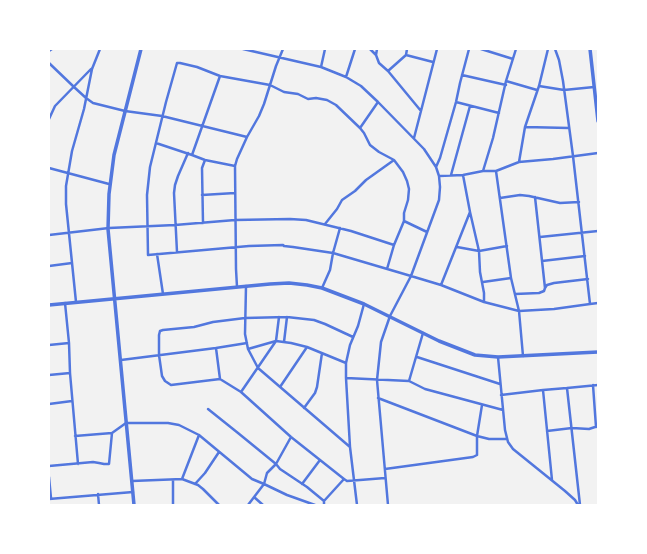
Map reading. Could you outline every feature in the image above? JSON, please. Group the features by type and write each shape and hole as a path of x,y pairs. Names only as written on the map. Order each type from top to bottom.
{"street":[{"path":"76,302 65,196 72,151 84,110 92,69 100,49"},
{"path":"134,505 108,229 108,206 114,155 141,49"},
{"path":"243,49 321,67 346,77 361,86 424,149 436,167 439,176 439,200 411,276 390,316 380,342 376,380 388,505"},
{"path":"237,286 235,247 236,159 260,116 283,49"},
{"path":"321,67 325,49"},
{"path":"346,77 355,49"},
{"path":"370,49 376,55 379,63 388,71 421,111"},
{"path":"376,55 377,49"},
{"path":"388,71 406,55 407,49"},
{"path":"414,138 437,49"},
{"path":"436,167 456,102 468,49"},
{"path":"483,49 513,59"},
{"path":"483,171 493,138 506,81 516,49"},
{"path":"519,162 525,127 539,86 548,49"},
{"path":"555,49 564,90 579,202 590,304"},
{"path":"590,49 598,121"},
{"path":"406,55 433,62"},
{"path":"49,63 93,103 125,111 162,116 247,137"},
{"path":"387,269 394,245 404,221 404,213 408,200 409,189 408,181 394,160 370,145 360,128 336,105 326,100 316,98 308,99 298,94 284,92 270,85 220,76 197,67 177,63 162,116 149,176 147,195 148,255 235,247 282,245 333,253 387,269 411,276 484,302 518,311 554,309 598,303"},
{"path":"49,119 55,106 92,69"},
{"path":"462,75 506,85"},
{"path":"192,154 220,76"},
{"path":"506,81 537,90"},
{"path":"539,86 564,90 594,87"},
{"path":"360,128 378,102"},
{"path":"456,102 499,113"},
{"path":"451,175 470,106"},
{"path":"49,108 52,111"},
{"path":"525,127 569,128"},
{"path":"156,143 192,154 205,160 235,166"},
{"path":"177,252 174,193 175,184 188,153"},
{"path":"439,176 496,171 519,162 598,153"},
{"path":"203,223 202,168 205,160"},
{"path":"325,224 342,200 355,191 366,180 394,160"},
{"path":"49,168 110,184"},
{"path":"496,171 511,278 518,311 523,356"},
{"path":"463,175 479,251 484,302"},
{"path":"202,195 235,193"},
{"path":"500,198 520,195 560,202 579,202"},
{"path":"535,197 545,288"},
{"path":"441,286 470,212"},
{"path":"49,235 109,228 290,218 325,224 394,245"},
{"path":"404,221 427,232"},
{"path":"322,288 330,270 340,228"},
{"path":"540,237 598,231"},
{"path":"457,247 479,251 507,246"},
{"path":"157,254 162,294"},
{"path":"542,261 585,256"},
{"path":"49,266 72,263"},
{"path":"483,282 511,278"},
{"path":"515,294 539,293 544,291 547,285 554,283 588,279"},
{"path":"49,305 237,286 289,283 315,286 364,304 439,341 475,355 498,357 598,352"},
{"path":"246,286 245,334 248,349 258,368 350,447"},
{"path":"65,303 78,464"},
{"path":"357,505 350,447 346,363 350,345 358,326 364,304"},
{"path":"241,392 276,341 278,317"},
{"path":"353,337 314,320 287,317 245,318 213,322 194,327 163,330 160,331 159,335 159,355 162,376 165,381 171,385 220,379 241,392 291,437 347,481 386,478"},
{"path":"284,342 287,317"},
{"path":"409,381 423,333"},
{"path":"248,349 276,341 291,343 307,347 346,363"},
{"path":"49,345 69,343"},
{"path":"121,360 247,343"},
{"path":"280,387 307,347"},
{"path":"216,348 220,379"},
{"path":"304,408 315,393 317,387 322,353"},
{"path":"417,357 500,384"},
{"path":"498,357 501,395 508,442 513,449 565,491 579,505"},
{"path":"49,375 70,373"},
{"path":"346,378 409,381 425,389 503,410"},
{"path":"547,431 572,428 590,429 597,427 593,385"},
{"path":"501,395 598,385"},
{"path":"567,388 579,505"},
{"path":"543,390 552,480"},
{"path":"378,398 477,436 489,439 507,438"},
{"path":"49,404 72,402"},
{"path":"385,469 473,457 477,455 477,436 482,405"},
{"path":"208,409 276,464 280,469 324,501"},
{"path":"75,436 112,433 126,424 179,424 199,435 252,480 314,505"},
{"path":"49,466 93,462 108,464 112,433"},
{"path":"182,479 199,435"},
{"path":"248,505 264,484 267,473 276,464 291,437"},
{"path":"196,484 206,473 219,452"},
{"path":"302,484 320,460"},
{"path":"49,477 50,498 133,492"},
{"path":"132,481 182,479 196,484 219,505"},
{"path":"324,505 324,501 344,479"},
{"path":"173,480 174,505"},
{"path":"98,494 99,505"},
{"path":"254,497 263,505"}]}
